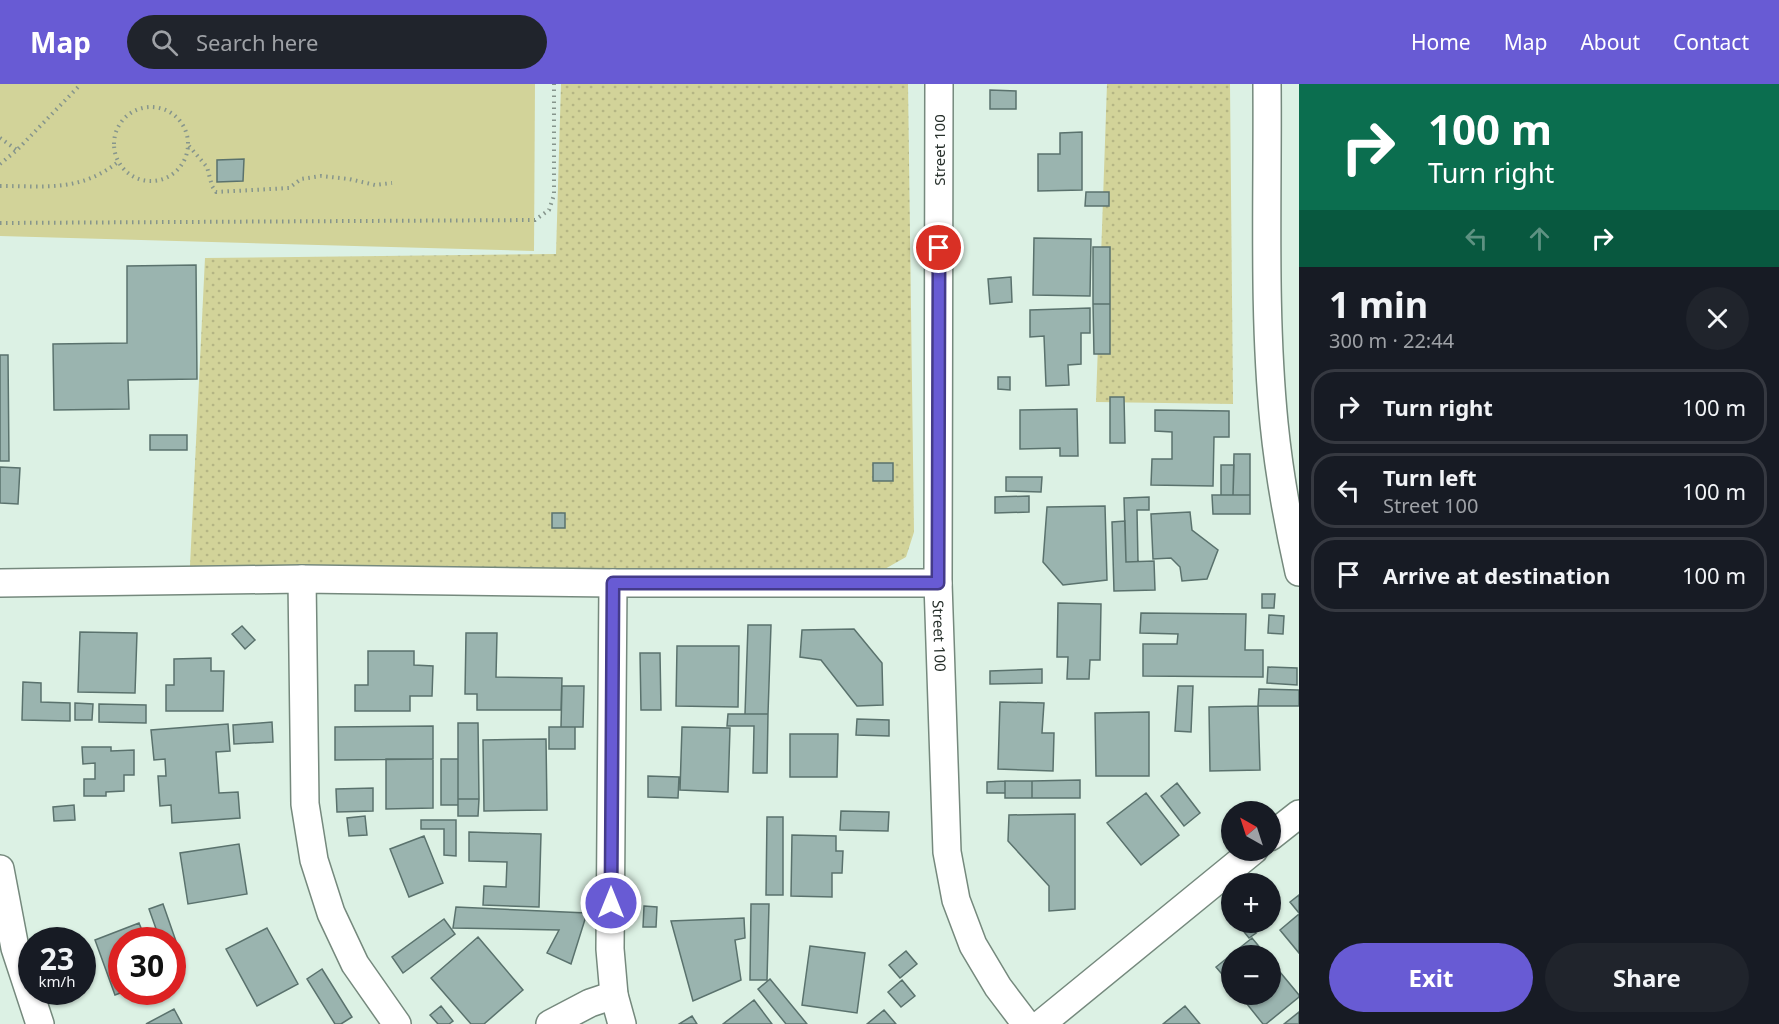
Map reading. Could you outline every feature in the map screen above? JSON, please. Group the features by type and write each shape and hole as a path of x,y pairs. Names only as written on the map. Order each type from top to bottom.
{"street":[{"name":"Street 100","path":"939,84 938,583 947,852 956,900 973,945 998,987 1026,1024"},
{"path":"1267,84 1268,335 1274,424 1286,512 1299,572"},
{"path":"0,583 302,579 613,583 938,583"},
{"path":"302,579 305,804 314,860 331,914 355,964 397,1024"},
{"path":"613,583 610,949 614,995 622,1024"},
{"path":"1281,828 1299,814"},
{"path":"1041,1024 1241,861"},
{"path":"0,869 15,948 40,1024"},
{"path":"550,1024 590,1003 614,995"}],"path":[{"path":"0,164 17,150 81,84"},
{"path":"0,223 535,220 549,210 554,195 554,84"},
{"path":"189,146 183,164 168,177 149,182 131,176 118,162 114,143 119,125 134,111 152,107 171,113 184,127 189,146 207,167 216,192 289,188 301,179 321,176 350,179 375,185 392,183"},
{"path":"0,138 17,150"},
{"path":"0,186 62,186 84,182 102,174 118,162"}],"green space":[{"path":"0,84 535,84 534,251 0,236"},
{"path":"561,84 908,84 914,532 906,557 883,570 190,566 205,258 556,254"},
{"path":"1107,84 1230,84 1233,404 1096,402"}],"building":[{"path":"990,90 1016,91 1016,109 990,109"},
{"path":"1082,132 1082,190 1038,191 1038,154 1060,154 1060,133"},
{"path":"244,159 243,181 217,182 217,160"},
{"path":"1086,192 1109,192 1109,206 1085,206"},
{"path":"1034,238 1091,239 1090,296 1033,295"},
{"path":"1093,247 1110,247 1110,304 1093,304"},
{"path":"196,265 197,379 128,380 129,409 54,410 53,344 127,343 127,266"},
{"path":"1011,277 1012,302 990,304 988,279"},
{"path":"1093,304 1110,304 1110,354 1094,354"},
{"path":"1090,308 1090,333 1081,333 1081,364 1068,365 1069,385 1046,386 1044,336 1030,337 1030,310"},
{"path":"0,355 8,355 9,461 0,461"},
{"path":"998,377 1010,377 1010,390 998,389"},
{"path":"1110,397 1124,397 1125,443 1110,443"},
{"path":"1077,409 1078,456 1060,456 1060,448 1020,449 1020,410"},
{"path":"1155,410 1229,411 1229,437 1214,437 1213,486 1151,485 1152,459 1172,459 1172,432 1155,431"},
{"path":"150,435 187,435 187,450 150,450"},
{"path":"1234,454 1250,454 1250,495 1233,495"},
{"path":"873,463 893,463 893,481 873,481"},
{"path":"1221,465 1234,465 1233,495 1221,495"},
{"path":"0,467 20,468 18,504 0,503"},
{"path":"1006,477 1042,477 1041,492 1006,491"},
{"path":"1212,495 1250,495 1250,514 1213,514"},
{"path":"1029,496 1029,512 995,513 995,497"},
{"path":"1149,497 1149,510 1137,510 1138,562 1126,562 1124,498"},
{"path":"1105,506 1107,580 1063,585 1043,562 1047,507"},
{"path":"1190,512 1192,530 1218,550 1207,579 1182,581 1180,567 1171,558 1153,559 1151,514"},
{"path":"552,513 565,513 565,528 552,528"},
{"path":"1125,521 1126,562 1154,561 1155,590 1114,591 1112,522"},
{"path":"1262,594 1275,594 1274,608 1262,608"},
{"path":"1058,603 1101,604 1100,660 1090,660 1089,679 1067,679 1068,657 1057,657"},
{"path":"1141,613 1246,614 1245,650 1263,650 1263,677 1143,676 1143,644 1177,644 1178,634 1140,633"},
{"path":"1269,615 1284,616 1283,634 1268,633"},
{"path":"748,625 771,625 768,714 745,714"},
{"path":"242,626 255,640 245,649 232,634"},
{"path":"854,629 882,663 883,705 857,706 821,660 800,657 802,630"},
{"path":"80,632 137,633 135,693 78,692"},
{"path":"466,633 497,633 496,677 562,678 561,710 477,710 477,694 465,694"},
{"path":"677,646 739,646 738,707 676,706"},
{"path":"368,651 414,651 414,665 433,666 432,696 410,696 410,711 355,711 355,685 368,685"},
{"path":"640,653 660,653 661,710 641,710"},
{"path":"211,658 211,671 224,671 223,711 166,711 166,685 174,685 174,659"},
{"path":"1268,667 1297,668 1297,685 1267,683"},
{"path":"1042,669 1042,683 990,684 990,671"},
{"path":"23,682 41,683 41,702 70,703 70,721 22,720"},
{"path":"562,686 584,686 583,727 561,727"},
{"path":"1178,686 1193,686 1191,732 1175,731"},
{"path":"1259,689 1299,690 1299,706 1258,706"},
{"path":"1000,702 1044,703 1042,733 1054,733 1053,771 998,769"},
{"path":"75,703 93,704 92,720 75,720"},
{"path":"99,704 146,705 146,723 99,722"},
{"path":"1258,706 1260,770 1210,771 1209,707"},
{"path":"1149,712 1149,776 1096,776 1095,713"},
{"path":"728,714 768,714 767,773 753,773 754,726 727,726"},
{"path":"857,719 889,720 889,736 856,735"},
{"path":"272,722 273,742 234,744 233,725"},
{"path":"458,723 478,723 479,799 458,799"},
{"path":"228,724 230,751 216,752 219,793 238,792 240,818 172,823 171,805 160,806 158,776 166,776 165,759 154,760 151,730"},
{"path":"433,726 433,759 335,760 335,727"},
{"path":"549,727 575,727 575,749 549,749"},
{"path":"682,727 730,728 728,792 680,790"},
{"path":"790,734 838,734 837,777 790,777"},
{"path":"546,739 547,810 484,811 483,740"},
{"path":"82,747 111,747 111,751 134,750 134,775 124,775 124,791 106,792 106,796 84,796 84,779 95,779 95,763 83,764"},
{"path":"386,759 433,759 433,808 386,809"},
{"path":"441,759 458,759 458,805 441,805"},
{"path":"648,776 679,777 678,798 648,797"},
{"path":"1080,780 1080,798 1032,798 1032,781"},
{"path":"1005,781 1005,793 987,793 987,782"},
{"path":"1005,781 1032,781 1032,798 1005,798"},
{"path":"1177,783 1200,813 1184,826 1161,796"},
{"path":"373,788 373,811 337,812 336,789"},
{"path":"1146,793 1179,835 1141,865 1107,823"},
{"path":"458,799 479,799 478,816 458,816"},
{"path":"74,805 75,820 54,821 53,807"},
{"path":"841,811 889,812 888,831 840,830"},
{"path":"1075,814 1075,909 1049,911 1049,886 1008,841 1009,815"},
{"path":"365,816 367,835 349,836 347,818"},
{"path":"767,817 783,817 783,895 766,895"},
{"path":"421,820 456,820 456,856 444,855 444,829 421,829"},
{"path":"469,832 541,834 539,907 483,905 484,886 506,887 507,862 469,861"},
{"path":"792,835 836,836 836,851 843,851 842,873 832,873 832,897 791,896"},
{"path":"424,836 443,883 409,897 390,849"},
{"path":"239,844 247,894 188,904 180,853"},
{"path":"1299,895 1299,913 1290,902"},
{"path":"163,904 171,927 155,927 149,909"},
{"path":"751,904 769,904 767,980 750,980"},
{"path":"644,906 657,907 656,927 643,927"},
{"path":"456,907 587,913 571,964 547,953 559,930 453,928"},
{"path":"1299,914 1299,953 1281,931"},
{"path":"744,918 745,938 735,940 741,980 693,1001 671,921"},
{"path":"444,919 455,934 403,973 392,957"},
{"path":"139,923 141,927 129,927"},
{"path":"267,928 298,984 257,1006 226,949"},
{"path":"1245,933 1256,933 1249,938"},
{"path":"108,935 108,976 96,943 96,940"},
{"path":"478,937 523,990 484,1024 471,1024 431,978"},
{"path":"1252,938 1258,945 1243,945"},
{"path":"810,946 865,953 857,1013 802,1005"},
{"path":"906,951 917,964 900,978 889,965"},
{"path":"1221,963 1221,973 1216,967"},
{"path":"322,969 352,1017 341,1024 335,1024 307,979"},
{"path":"1281,973 1299,997 1266,1024 1263,1024 1248,1005 1281,1005"},
{"path":"770,979 807,1024 786,1024 758,989"},
{"path":"902,980 915,996 901,1007 888,992"},
{"path":"754,1000 772,1024 723,1024"},
{"path":"441,1006 453,1021 449,1024 438,1024 430,1015"},
{"path":"1185,1006 1200,1024 1163,1024"},
{"path":"174,1009 182,1024 146,1024"},
{"path":"884,1010 896,1024 867,1024"},
{"path":"1299,1012 1299,1024 1284,1024"},
{"path":"692,1016 697,1024 679,1024"}],"route":[{"path":"611,903 613,583 938,583 939,248"}]}
